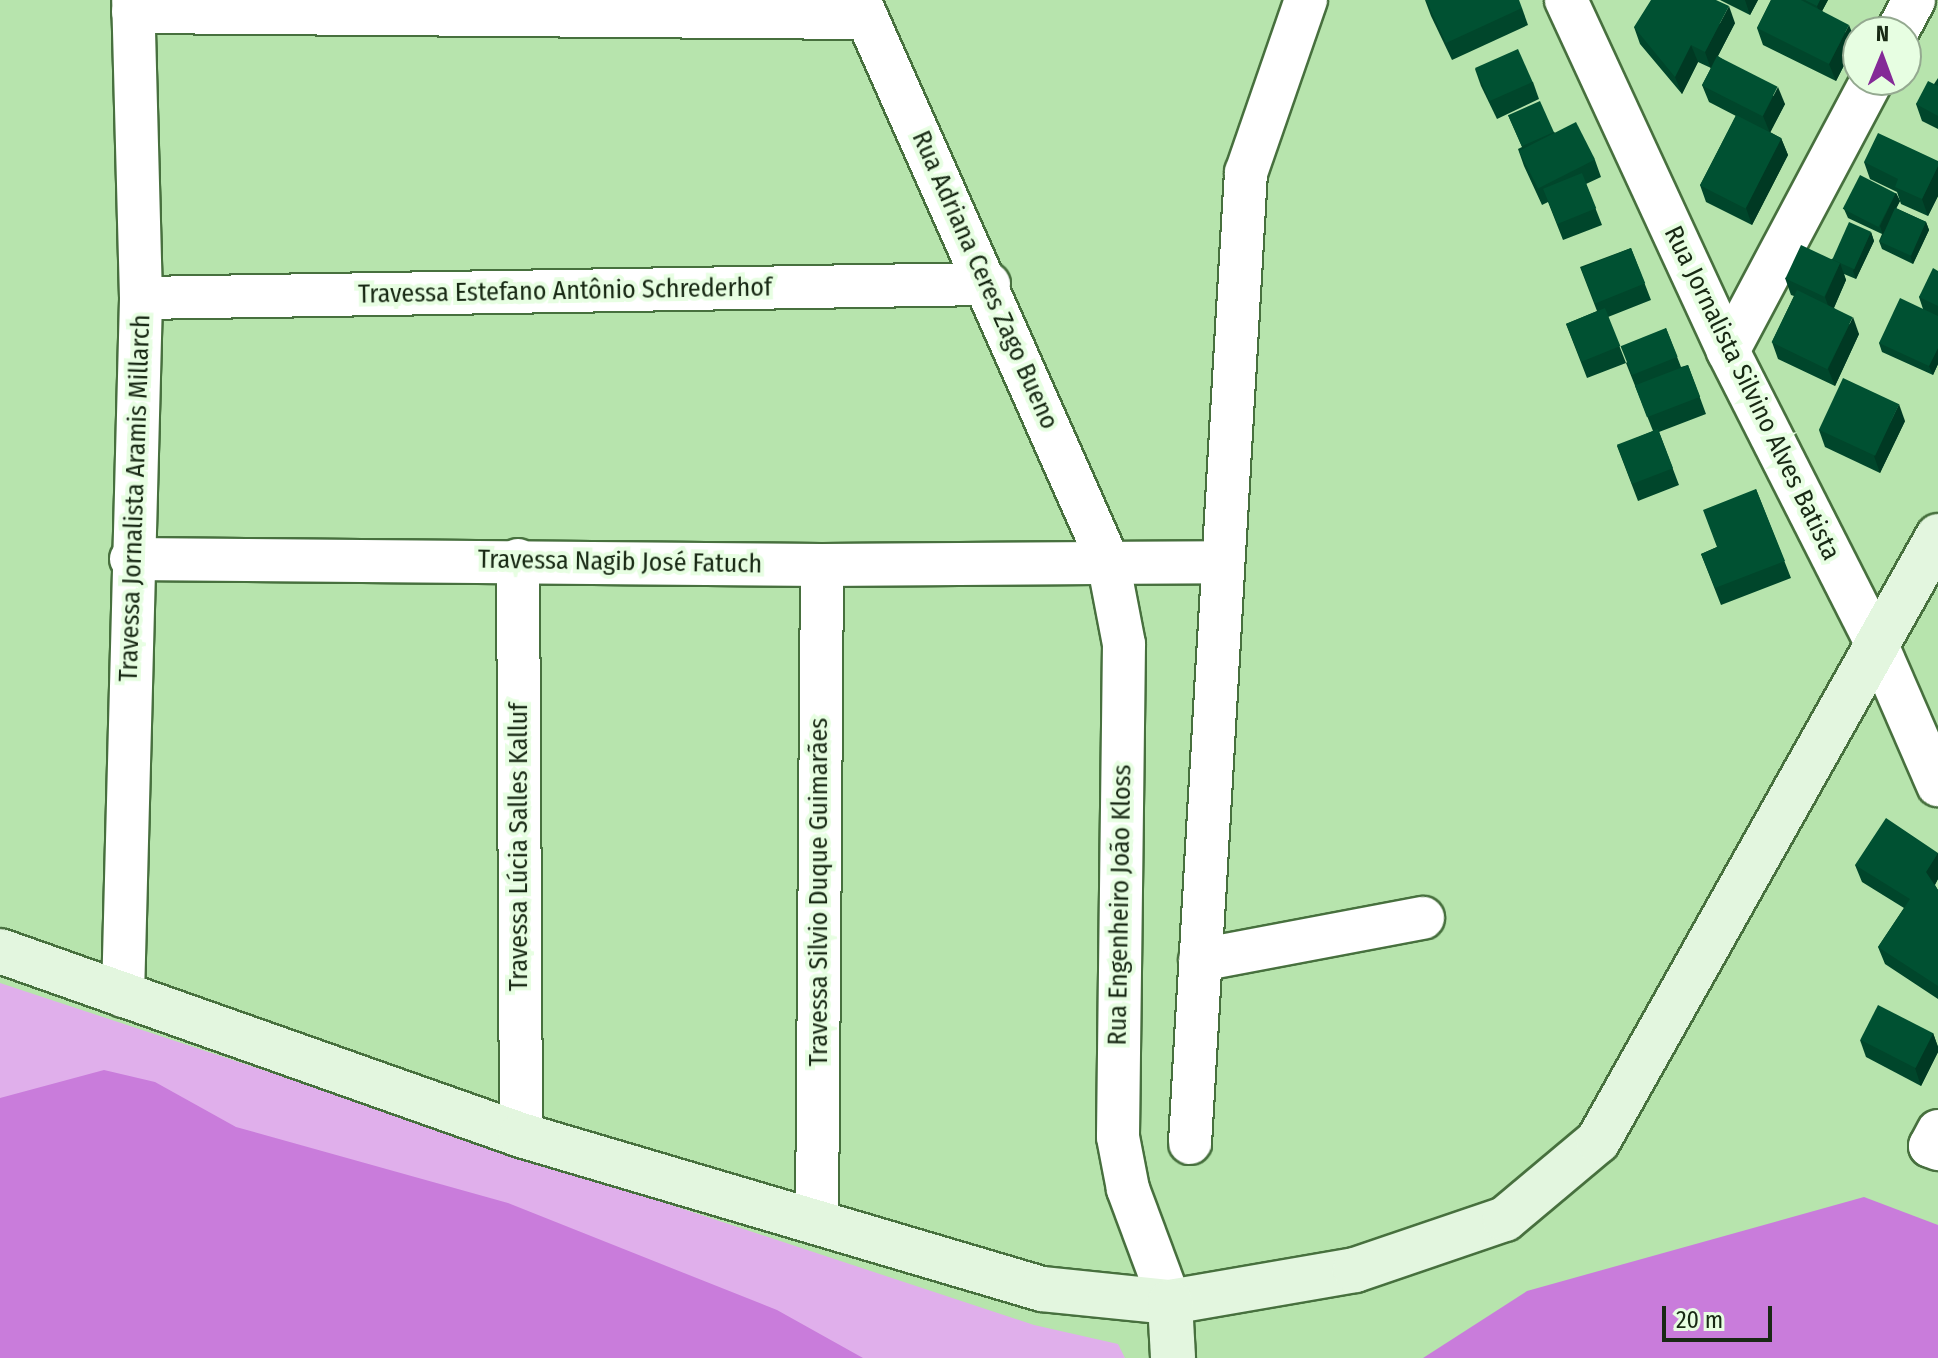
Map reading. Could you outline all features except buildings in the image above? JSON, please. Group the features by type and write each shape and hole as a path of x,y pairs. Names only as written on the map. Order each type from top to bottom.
{"street":[{"path":"1190,1143 1246,173 1306,0"},
{"name":"Rua Jornalista Silvino Alves Batista","path":"1566,0 1728,351 1877,645 1938,785"},
{"path":"1584,38 1606,0"},
{"path":"133,6 863,9"},
{"name":"Travessa Jornalista Aramis Millarch","path":"123,996 131,559 141,298 133,6"},
{"name":"Rua Adriana Ceres Zago Bueno","path":"863,9 989,284 1108,561"},
{"path":"1728,351 1863,96"},
{"name":"Travessa Estefano Antônio Schrederhof","path":"141,298 989,284"},
{"path":"0,951 521,1135 817,1219 1042,1289 1170,1302 1355,1270 1505,1219 1598,1141 1938,536"},
{"name":"Travessa Nagib José Fatuch","path":"131,559 822,565 1108,561"},
{"name":"Travessa Lúcia Salles Kalluf","path":"518,560 521,1135"},
{"path":"1108,561 1223,562"},
{"name":"Rua Engenheiro João Kloss","path":"1108,561 1124,644 1118,1137 1128,1189 1170,1302 1173,1358"},
{"name":"Travessa Silvio Duque Guimarães","path":"817,1219 822,565"},
{"path":"1200,960 1423,918"}],"shaded area":[{"path":"0,983 1034,1325 1118,1344 1125,1358 0,1358"},
{"path":"104,1070 155,1082 236,1127 508,1203 777,1310 863,1358 0,1358 0,1098"},
{"path":"1864,1197 1938,1225 1938,1358 1423,1358 1527,1291"}]}
